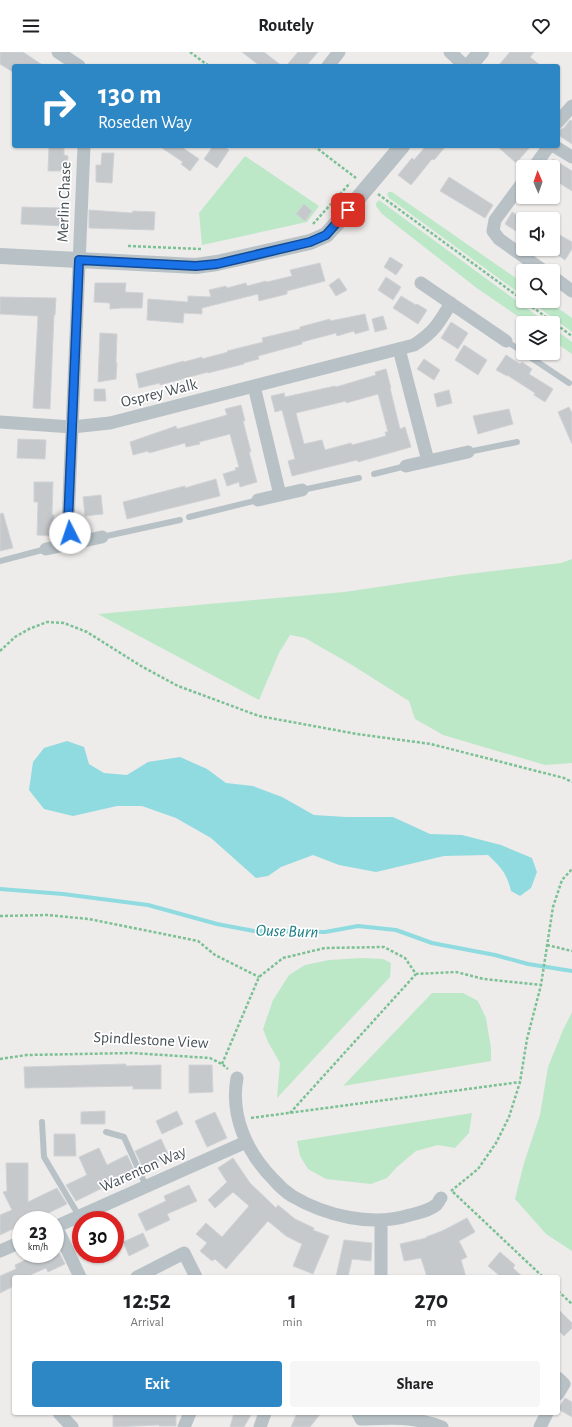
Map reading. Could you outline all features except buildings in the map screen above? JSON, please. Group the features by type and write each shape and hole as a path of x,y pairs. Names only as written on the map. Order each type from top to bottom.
{"street":[{"path":"58,52 76,64"},
{"path":"330,64 339,52"},
{"path":"450,52 463,64"},
{"path":"471,64 480,52"},
{"path":"560,120 572,106"},
{"name":"Merlin Chase","path":"79,260 84,148"},
{"path":"0,256 196,266 217,264 310,242 326,235 363,183 400,148"},
{"path":"539,160 548,148"},
{"path":"557,148 572,157"},
{"path":"516,192 496,220 493,231 499,239 534,264"},
{"path":"72,543 68,523 79,260"},
{"path":"560,282 572,291"},
{"path":"421,283 506,341"},
{"name":"Osprey Walk","path":"0,422 72,427 110,423 399,349 414,345 428,336 451,303"},
{"path":"399,349 428,461"},
{"path":"254,386 280,495"},
{"path":"406,466 468,452"},
{"path":"258,500 302,490"},
{"path":"46,549 102,537"},
{"path":"236,1078 234,1092 238,1120 246,1142 253,1156 266,1172 292,1196 335,1214 358,1219 381,1220 403,1217 436,1206 446,1194"},
{"name":"Warenton Way","path":"90,1211 246,1142"},
{"path":"381,1220 381,1275"},
{"path":"64,1243 79,1275"},
{"path":"0,1251 12,1246"},
{"path":"141,1275 184,1253 195,1275"},
{"path":"560,1380 564,1384 560,1391"},
{"path":"61,1415 72,1427"},
{"path":"184,1427 189,1415"},
{"path":"260,1427 264,1415"},
{"path":"359,1415 361,1419 402,1417 426,1421 442,1427"},
{"path":"540,1427 547,1415"}],"lane":[{"path":"506,341 516,348"},
{"path":"534,360 569,383"},
{"path":"468,452 517,442"},
{"path":"374,474 406,466"},
{"path":"302,490 359,478"},
{"path":"189,517 258,500"},
{"path":"102,537 180,520"},
{"path":"0,561 46,549"},
{"path":"42,1122 44,1156 76,1211"},
{"path":"106,1132 124,1137 146,1186"}],"path":[{"path":"190,52 206,64"},
{"path":"317,148 516,294"},
{"path":"312,225 353,180 363,183"},
{"path":"126,246 208,250"},
{"path":"535,308 572,336"},
{"path":"0,651 15,637 29,629 47,622 64,623 86,632 141,666 178,686 259,716 357,734 431,744 564,778 572,782"},
{"path":"541,1275 446,1194 478,1168 496,1142 509,1116 520,1082 527,1039 541,985 555,900 562,880 572,869"},
{"path":"0,916 48,915 89,919 198,941 215,955 259,977"},
{"path":"547,945 572,951"},
{"path":"222,1064 259,977 283,958 325,948 384,947 405,958 416,974"},
{"path":"290,1113 416,974 456,972 484,979 541,985"},
{"name":"Spindlestone View","path":"0,1059 27,1055 132,1053 210,1058 222,1064 236,1078"},
{"path":"238,1120 520,1082"},
{"path":"560,1293 572,1304"}],"green space":[{"path":"245,156 319,206 307,222 202,245 199,213"},
{"path":"392,192 516,278 516,291 389,198 387,194"},
{"path":"379,200 516,300 516,308 527,308 537,316 518,316 478,289 382,214 376,206 376,203"},
{"path":"539,308 558,308 572,318 572,332 560,323 560,316 550,316"},
{"path":"560,333 572,342 572,354 560,346"},
{"path":"572,559 572,763 545,765 443,735 415,719 409,701 352,665 305,638 290,635 279,653 259,700 98,614 344,592 460,575 561,563"},
{"path":"362,958 383,959 391,963 390,977 277,1098 280,1063 268,1042 263,1029 273,1000 289,975 305,965 329,960"},
{"path":"432,993 463,993 478,1001 486,1018 491,1048 491,1061 343,1086"},
{"path":"572,1012 572,1251 546,1234 515,1199 524,1163 540,1115 548,1067"},
{"path":"472,1113 469,1133 455,1148 438,1145 416,1151 397,1167 387,1178 371,1184 326,1179 308,1169 300,1156 297,1141"}],"water":[{"path":"67,741 84,747 89,764 104,773 127,775 148,762 180,757 207,769 226,783 253,786 282,797 314,815 393,817 430,834 462,835 501,845 532,858 537,872 531,888 520,896 511,891 508,880 503,871 488,855 444,856 376,872 339,865 313,855 281,867 268,876 256,878 211,838 176,818 142,806 117,806 73,816 44,809 29,790 33,762 44,748"}],"waterway":[{"name":"Ouse Burn","path":"0,889 63,894 148,905 217,924 254,931 325,932 358,926 396,930 432,943 495,955 528,964 572,971"}],"route":[{"path":"70,533 68,523 79,260 196,266 217,264 310,242 326,235 348,210"}]}
